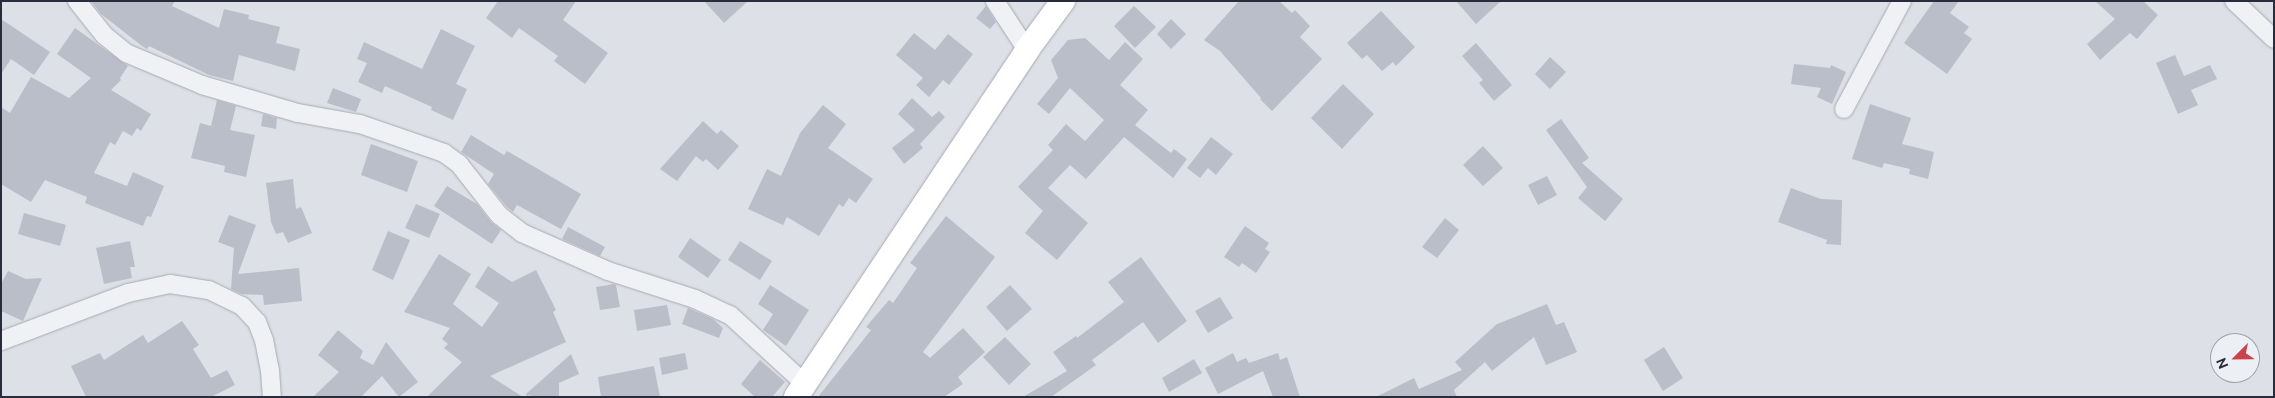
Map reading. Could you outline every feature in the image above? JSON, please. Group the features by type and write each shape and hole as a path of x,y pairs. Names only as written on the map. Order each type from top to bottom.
{"main road":[{"path":"800,391 1027,50 1063,1"}],"street":[{"path":"76,1 104,35 126,53 202,85 298,113 360,124 444,153 459,164 499,216 522,233 600,268 695,299 730,315 800,391"},
{"path":"995,1 1027,50"},
{"path":"1844,109 1902,1"},
{"path":"2234,1 2274,39"},
{"path":"1,341 128,293 170,284 209,290 242,306 257,322 264,340 270,370 272,397"}],"building":[{"path":"91,1 175,1 172,6 219,28 224,9 249,15 248,19 280,27 276,43 300,49 295,71 239,55 233,81 209,75 149,46 147,49 142,46 101,14"},
{"path":"498,1 576,1 563,20 608,53 585,84 554,61 558,56 519,28 512,38 486,18"},
{"path":"704,1 748,1 724,23"},
{"path":"1239,1 1279,1 1292,13 1295,10 1310,26 1300,37 1322,59 1272,111 1220,51 1204,40"},
{"path":"1456,1 1501,1 1476,24"},
{"path":"1934,1 1959,1 1950,13 1969,27 1964,33 1972,39 1947,74 1904,43"},
{"path":"2095,1 2143,1 2158,15 2137,39 2130,33 2100,60 2087,44 2115,19"},
{"path":"986,6 996,22 990,29 976,18"},
{"path":"1134,6 1156,27 1135,48 1114,26"},
{"path":"1381,11 1415,47 1396,66 1393,62 1382,71 1367,55 1362,59 1347,43"},
{"path":"1,19 50,52 34,75 11,59 1,74"},
{"path":"1171,19 1186,34 1171,49 1157,34"},
{"path":"75,28 128,66 120,78 121,80 111,90 151,114 141,131 137,128 132,136 123,131 115,145 110,142 94,173 127,186 133,172 164,186 151,217 147,216 143,226 85,203 87,197 45,180 31,202 1,184 1,107 10,113 31,77 69,98 91,78 57,54"},
{"path":"441,29 475,46 456,84 467,89 453,120 431,110 432,107 385,86 382,93 358,82 367,63 357,59 364,42 422,69"},
{"path":"914,33 935,50 948,34 973,54 949,85 943,80 929,97 916,85 923,78 896,55"},
{"path":"1085,38 1109,60 1125,42 1143,59 1120,85 1148,110 1135,125 1171,153 1174,149 1187,159 1173,178 1124,137 1086,179 1070,165 1048,188 1088,223 1057,260 1025,233 1043,211 1018,187 1053,150 1048,145 1066,124 1085,141 1104,120 1070,88 1049,114 1037,104 1058,78 1051,60 1068,40"},
{"path":"1476,43 1512,85 1494,101 1479,83 1483,80 1462,56"},
{"path":"2175,55 2184,76 2210,65 2217,79 2191,90 2198,105 2178,114 2156,63"},
{"path":"1550,57 1566,72 1550,89 1535,74"},
{"path":"1794,64 1830,68 1831,65 1846,72 1832,104 1817,97 1821,88 1791,84"},
{"path":"1343,84 1374,114 1342,149 1311,118"},
{"path":"333,88 361,99 356,112 327,103"},
{"path":"912,98 932,117 939,111 945,117 920,144 923,148 904,164 892,148 915,130 898,114"},
{"path":"217,100 236,106 230,130 255,135 246,177 224,172 225,166 191,158 200,123 211,126"},
{"path":"1870,104 1911,118 1902,144 1934,152 1928,179 1909,174 1910,169 1884,163 1882,168 1852,159"},
{"path":"823,105 846,124 828,148 873,179 856,203 849,198 843,207 839,204 819,236 787,217 783,225 748,209 767,169 781,176 800,133"},
{"path":"263,114 277,118 276,129 261,126"},
{"path":"1561,119 1589,158 1582,163 1623,199 1605,221 1578,198 1587,187 1546,130"},
{"path":"703,121 717,134 721,130 739,146 718,170 706,159 703,162 696,156 677,181 660,169"},
{"path":"471,135 504,155 507,151 581,194 561,229 517,205 513,212 507,207 488,184 494,174 461,152"},
{"path":"1211,137 1233,154 1216,175 1208,168 1200,178 1187,168"},
{"path":"371,144 418,161 407,192 361,175"},
{"path":"1483,146 1503,168 1483,186 1463,165"},
{"path":"1547,176 1557,195 1538,205 1528,185"},
{"path":"293,179 296,209 301,207 312,233 288,243 283,232 276,234 271,222 266,183"},
{"path":"447,186 477,204 491,222 501,230 492,244 434,206"},
{"path":"1791,188 1821,199 1842,200 1841,245 1826,244 1827,240 1778,222"},
{"path":"416,204 440,214 429,238 405,228"},
{"path":"24,213 66,225 60,246 18,234"},
{"path":"229,215 256,225 238,274 299,268 302,301 264,305 263,295 241,294 231,289 234,248 218,242"},
{"path":"946,216 995,257 923,352 930,358 963,328 985,352 958,377 963,384 944,397 818,397 871,330 866,327 889,300 893,303 917,268 910,263"},
{"path":"1445,218 1459,230 1437,258 1422,247"},
{"path":"1245,226 1269,243 1265,249 1270,252 1256,273 1242,263 1239,267 1224,257"},
{"path":"568,227 605,247 600,256 562,239"},
{"path":"388,231 410,240 393,280 372,270"},
{"path":"690,238 721,260 708,278 678,257"},
{"path":"130,241 135,267 130,267 132,278 104,284 96,248"},
{"path":"740,241 772,261 760,280 728,260"},
{"path":"439,254 471,274 453,304 482,327 499,303 475,287 488,266 512,282 536,270 556,310 553,312 566,342 490,376 523,397 427,397 462,362 444,348 448,344 442,339 450,328 404,312"},
{"path":"1141,257 1187,321 1158,343 1143,322 1092,360 1096,365 1051,397 1023,397 1067,371 1053,352 1076,336 1077,338 1124,302 1108,282"},
{"path":"8,271 26,279 42,278 23,321 1,311 1,284"},
{"path":"616,285 620,307 600,310 596,287"},
{"path":"770,285 809,310 786,346 763,330 773,314 758,304"},
{"path":"1010,285 1032,309 1007,331 986,307"},
{"path":"1220,297 1233,318 1208,333 1195,311"},
{"path":"1547,304 1556,325 1564,322 1577,352 1546,365 1534,337 1492,371 1485,362 1454,390 1457,397 1376,397 1414,378 1419,389 1462,370 1455,362 1497,324"},
{"path":"667,305 671,325 637,331 634,310"},
{"path":"688,308 713,319 723,328 719,338 682,324"},
{"path":"182,321 199,345 193,349 211,378 227,370 235,385 211,397 86,397 71,366 100,353 104,360 143,335 148,343"},
{"path":"338,330 363,351 360,358 373,365 386,342 418,382 399,397 382,376 361,397 313,397 339,372 318,355"},
{"path":"1005,337 1031,364 1009,385 983,357"},
{"path":"1664,347 1683,378 1663,391 1644,360"},
{"path":"685,353 688,369 662,375 659,358"},
{"path":"1233,353 1237,362 1246,358 1249,363 1278,353 1280,360 1287,357 1300,397 1273,397 1263,371 1218,394 1205,368"},
{"path":"571,354 579,374 559,383 559,397 527,396 526,394"},
{"path":"1194,359 1202,373 1169,392 1162,378"},
{"path":"760,360 785,382 772,397 755,397 741,384"},
{"path":"654,366 660,397 601,397 598,377"}]}
